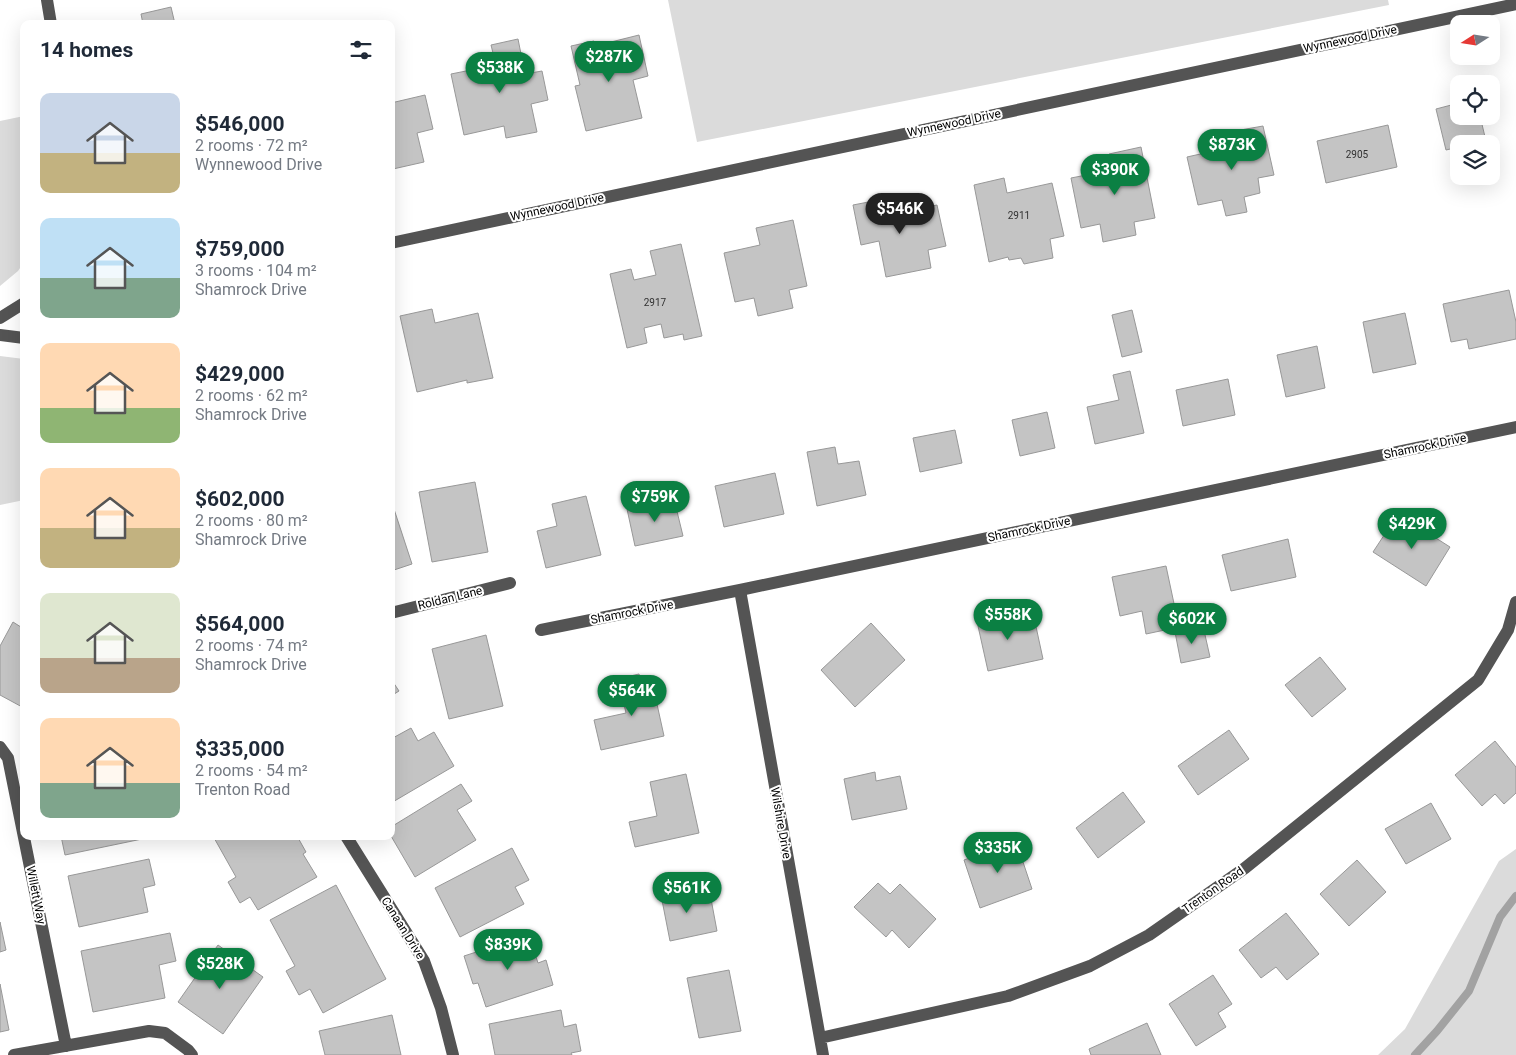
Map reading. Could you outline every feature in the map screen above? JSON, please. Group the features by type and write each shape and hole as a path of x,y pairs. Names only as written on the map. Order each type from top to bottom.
{"street":[{"path":"47,0 50,20"},
{"name":"Wynnewood Drive","path":"395,242 1516,4"},
{"path":"0,318 20,306"},
{"path":"0,335 20,338"},
{"name":"Shamrock Drive","path":"541,630 1516,427"},
{"name":"Roldan Lane","path":"395,612 510,584"},
{"name":"Wilshire Drive","path":"740,590 823,1055"},
{"name":"Trenton Road","path":"820,1038 1008,996 1090,966 1149,935 1245,868 1478,680 1508,630 1516,602"},
{"name":"Willett Way","path":"0,747 8,758 20,818"},
{"name":"Willett Way","path":"25,840 66,1046"},
{"name":"Canaan Drive","path":"348,840 424,961 441,1008 453,1055"},
{"path":"14,1055 149,1031 164,1033 192,1055"}],"shaded area":[{"path":"668,0 1388,0 1389,5 697,142"},
{"path":"20,117 20,268 0,286 0,121"},
{"path":"0,356 20,358 20,501 0,505"},
{"path":"1516,849 1516,1055 1378,1055 1405,1029 1499,861"}],"building":[{"path":"171,7 174,20 142,20 141,14"},
{"path":"639,35 648,76 633,80 642,118 586,131 575,86 580,85 571,46 594,41 598,62 615,58 611,42"},
{"path":"518,39 525,74 542,71 548,100 531,104 537,132 506,138 504,126 464,135 451,74 496,65 491,45"},
{"path":"425,95 433,129 417,133 424,162 395,169 395,102"},
{"path":"1450,105 1450,125 1482,125 1485,135 1450,135 1450,149 1446,150 1436,109"},
{"path":"1388,125 1397,167 1326,183 1317,141"},
{"path":"1263,126 1274,175 1258,178 1260,193 1244,197 1247,212 1226,216 1222,200 1198,205 1187,157 1236,146 1235,131"},
{"path":"1141,147 1155,218 1134,222 1136,235 1103,242 1100,224 1081,228 1071,178 1112,170 1109,154"},
{"path":"1004,178 1007,193 1052,183 1064,236 1050,239 1053,258 1024,264 1021,258 1009,260 1008,257 989,262 974,185"},
{"path":"889,198 891,214 937,205 946,246 928,250 931,268 886,277 879,241 861,245 853,205"},
{"path":"793,220 807,286 789,290 793,308 758,316 754,298 735,302 724,253 760,245 756,228"},
{"path":"681,244 702,336 684,340 683,334 664,338 661,324 644,328 647,343 627,348 610,274 631,269 634,280 656,275 650,251"},
{"path":"1509,290 1516,322 1516,339 1469,349 1467,339 1451,342 1443,304"},
{"path":"432,309 435,323 478,313 493,378 467,383 467,380 417,392 400,316"},
{"path":"1132,310 1142,352 1122,357 1112,315"},
{"path":"1405,313 1416,364 1373,373 1363,322"},
{"path":"1317,346 1325,388 1286,397 1277,355"},
{"path":"1130,371 1144,433 1095,444 1087,407 1119,400 1113,375"},
{"path":"1228,379 1235,415 1183,426 1176,390"},
{"path":"1047,412 1055,448 1020,456 1012,420"},
{"path":"955,430 962,463 920,472 913,438"},
{"path":"835,447 838,464 859,461 866,495 817,506 807,452"},
{"path":"775,473 784,514 724,527 715,486"},
{"path":"475,482 488,552 432,562 419,492"},
{"path":"586,496 601,555 546,568 537,531 557,526 552,504"},
{"path":"674,499 683,536 635,546 627,509"},
{"path":"395,512 412,564 395,570"},
{"path":"1398,514 1450,547 1426,586 1373,552"},
{"path":"1288,539 1296,577 1231,591 1222,555"},
{"path":"1166,566 1179,627 1146,634 1142,611 1120,616 1112,577"},
{"path":"1014,609 1018,626 1035,622 1043,659 988,671 976,617"},
{"path":"13,622 20,626 20,706 0,695 0,646"},
{"path":"871,623 905,660 855,707 821,670"},
{"path":"1203,626 1210,657 1181,663 1175,632"},
{"path":"486,635 503,706 449,719 432,649"},
{"path":"1320,657 1346,689 1312,717 1285,685"},
{"path":"639,674 643,689 653,686 664,736 601,750 594,720 626,713 618,679"},
{"path":"395,685 399,691 395,694"},
{"path":"411,728 418,741 434,732 454,766 395,801 395,737"},
{"path":"1229,730 1249,759 1198,795 1178,766"},
{"path":"1495,741 1516,767 1516,793 1504,804 1495,794 1482,806 1455,775"},
{"path":"875,772 876,781 900,776 907,809 852,820 844,779"},
{"path":"686,774 699,833 635,847 629,822 657,816 650,782"},
{"path":"461,784 472,801 457,810 476,840 415,877 393,840 395,840 395,825"},
{"path":"1123,792 1145,822 1098,858 1076,828"},
{"path":"1431,803 1451,839 1406,864 1385,829"},
{"path":"62,840 137,840 65,855"},
{"path":"215,840 299,840 306,852 303,854 317,877 258,910 250,897 240,903 228,882 236,877"},
{"path":"1016,841 1032,889 980,908 964,860"},
{"path":"512,848 529,880 515,887 524,904 460,937 435,888"},
{"path":"149,859 155,885 143,888 148,912 79,927 68,876"},
{"path":"1357,860 1386,892 1349,926 1320,894"},
{"path":"878,883 890,894 900,884 936,919 909,948 892,930 886,937 854,907"},
{"path":"690,884 694,903 711,899 717,931 670,941 660,890"},
{"path":"336,885 386,979 323,1013 310,989 299,995 286,971 295,966 270,920"},
{"path":"1286,913 1319,954 1287,980 1276,967 1261,978 1239,950"},
{"path":"0,922 6,950 0,952"},
{"path":"170,933 176,961 159,965 165,998 93,1012 81,951"},
{"path":"529,935 538,963 546,960 553,985 486,1007 478,983 473,984 464,956"},
{"path":"218,945 263,977 223,1034 178,1002"},
{"path":"729,970 741,1031 699,1038 687,978"},
{"path":"1213,975 1232,1004 1218,1013 1226,1027 1196,1046 1169,1004"},
{"path":"0,984 9,1030 0,1032"},
{"path":"561,1010 564,1027 576,1024 581,1051 571,1053 572,1055 495,1055 489,1024"},
{"path":"392,1015 401,1055 325,1055 319,1031"},
{"path":"1147,1023 1161,1055 1091,1055 1089,1049"}],"waterway":[{"path":"1415,1055 1469,991 1500,917 1516,896"}]}
